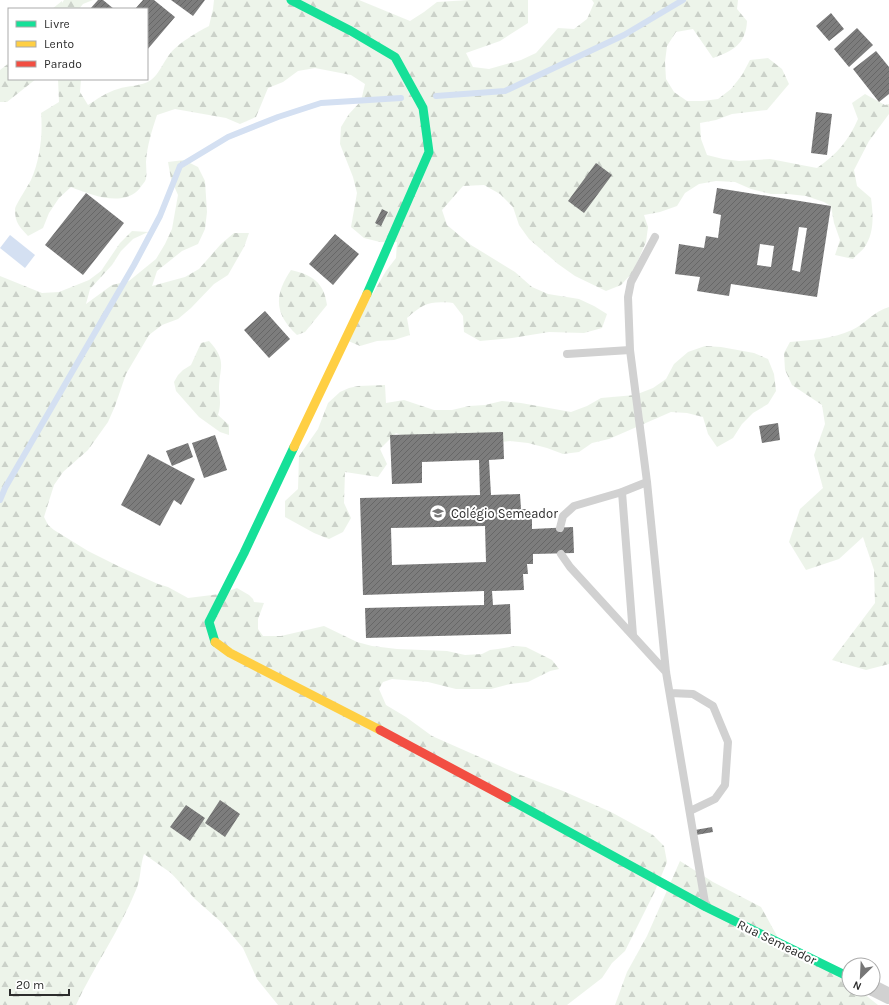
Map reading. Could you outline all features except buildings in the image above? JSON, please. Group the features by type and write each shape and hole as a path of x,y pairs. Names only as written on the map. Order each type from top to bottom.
{"street":[{"name":"Rua Semeador","path":"291,0 351,31 395,57 423,108 429,152 374,279 244,553 209,622 214,641 230,653 422,752 706,907 841,973"}],"lane":[{"path":"655,237 631,282 628,297 630,350 647,482 666,672 706,907"},
{"path":"568,354 630,350"},
{"path":"560,528 563,516 574,506 622,492 647,482"},
{"path":"622,492 633,635"},
{"path":"561,554 570,567 666,672"},
{"path":"670,693 693,694 713,706 728,742 725,785 716,798 690,811"}],"green space":[{"path":"64,0 93,0 83,4 80,8 53,8 62,1 62,3"},
{"path":"214,0 359,0 410,21 437,2 469,0 528,0 528,23 500,41 466,53 473,67 489,69 521,60 536,53 558,28 574,29 587,19 594,3 592,0 738,0 737,9 747,21 744,36 737,46 713,58 693,29 676,32 667,46 665,62 666,79 674,92 687,101 703,101 718,99 731,89 742,75 750,60 768,58 782,69 789,84 767,110 732,114 716,120 700,123 701,139 707,155 739,161 770,159 817,168 842,146 854,127 858,119 852,103 865,94 885,105 889,104 889,114 869,141 854,170 857,186 871,198 873,217 872,230 868,242 853,259 835,255 840,240 834,223 831,206 824,202 806,196 771,194 751,189 735,182 716,181 699,184 685,193 677,206 660,212 644,215 648,227 646,242 633,272 621,285 606,291 575,276 558,264 529,239 519,225 513,207 500,194 484,185 463,186 442,210 447,225 471,245 515,272 532,287 548,294 579,299 607,314 602,328 584,333 549,332 480,341 464,332 463,316 453,303 438,302 423,306 407,318 410,335 394,340 377,341 360,346 346,340 386,271 396,258 397,242 380,242 364,238 351,227 357,193 353,177 340,144 341,127 349,114 361,101 365,84 351,75 315,68 298,71 283,82 268,88 256,117 240,124 226,118 175,109 157,115 147,150 146,179 140,188 133,194 116,199 97,196 71,187 59,198 49,213 43,228 28,236 18,224 15,209 31,180 37,164 42,130 41,113 59,102 58,80 81,80 80,92 88,105 114,90 147,82 156,75 169,55 177,47 193,35 209,26"},
{"path":"8,64 8,80 35,80 7,102 0,102 0,70"},
{"path":"184,160 198,167 205,181 207,212 205,229 198,244 182,251 157,271 152,286 185,277 199,269 221,244 234,233 249,233 244,247 228,275 214,284 178,319 162,325 149,335 126,374 108,422 88,450 63,472 54,485 44,517 48,525 54,530 88,551 158,584 168,587 188,598 220,594 237,588 249,595 254,602 264,603 258,619 258,629 263,636 281,636 324,626 357,642 372,646 397,649 447,651 465,655 482,654 490,650 516,646 526,647 552,660 559,669 550,671 528,682 510,684 491,689 456,689 428,682 392,679 383,682 379,689 386,705 406,717 432,736 518,774 563,791 611,812 653,835 664,846 667,862 655,891 625,951 612,963 602,978 567,1005 278,1005 257,979 243,948 221,922 195,899 171,873 144,854 138,886 130,905 76,1005 0,1005 0,276 42,293 59,292 89,280 101,271 120,243 132,231 148,232 133,239 121,251 112,265 90,289 86,304 112,285 129,281 156,259 172,229 178,195 171,179 168,162"},
{"path":"291,270 305,274 316,281 323,291 327,305 305,332 297,335 284,320 279,304 279,296 285,279"},
{"path":"889,307 889,664 866,670 832,660 875,603 874,570 863,537 839,559 806,570 789,542 800,509 823,488 814,455 825,424 822,405 792,385 785,370 784,353 790,342 821,339 844,333 857,327 879,311"},
{"path":"209,341 219,354 221,360 219,382 220,405 218,415 229,425 229,435 220,432 199,417 176,391 174,382 183,370 191,365 201,343"},
{"path":"705,346 721,347 754,353 768,359 774,374 776,391 768,404 753,413 742,424 733,438 717,447 708,434 703,417 687,413 671,412 609,439 592,443 579,452 563,454 528,443 510,441 493,443 412,439 396,433 380,449 387,464 378,477 345,472 344,503 351,518 343,532 329,539 314,533 285,517 285,501 298,489 299,456 318,429 328,403 340,392 349,388 358,386 385,385 386,403 404,400 434,410 452,410 502,401 571,412 587,406 601,398 635,395 653,388 666,379 674,364 688,352"},
{"path":"680,861 713,882 761,907 782,945 841,978 841,997 868,997 878,1005 615,1005 627,972 647,936"}],"water":[{"path":"10,235 35,255 25,268 0,248"}],"waterway":[{"path":"436,96 505,91 624,35 683,0"},
{"path":"0,500 5,488 134,265 160,216 180,166 228,137 278,117 321,103 401,98"}],"traffic: fast":[{"path":"291,0 351,31 395,57 423,108 429,152 367,294"},
{"path":"215,642 209,622 244,553 294,447"},
{"path":"507,798 706,907 841,973"}],"traffic: slow":[{"path":"294,447 367,294"},
{"path":"215,642 230,653 380,730"}],"traffic: jam":[{"path":"380,730 507,798"}],"place":[{"name":"Colégio Semeador","path":"438,513"}]}
